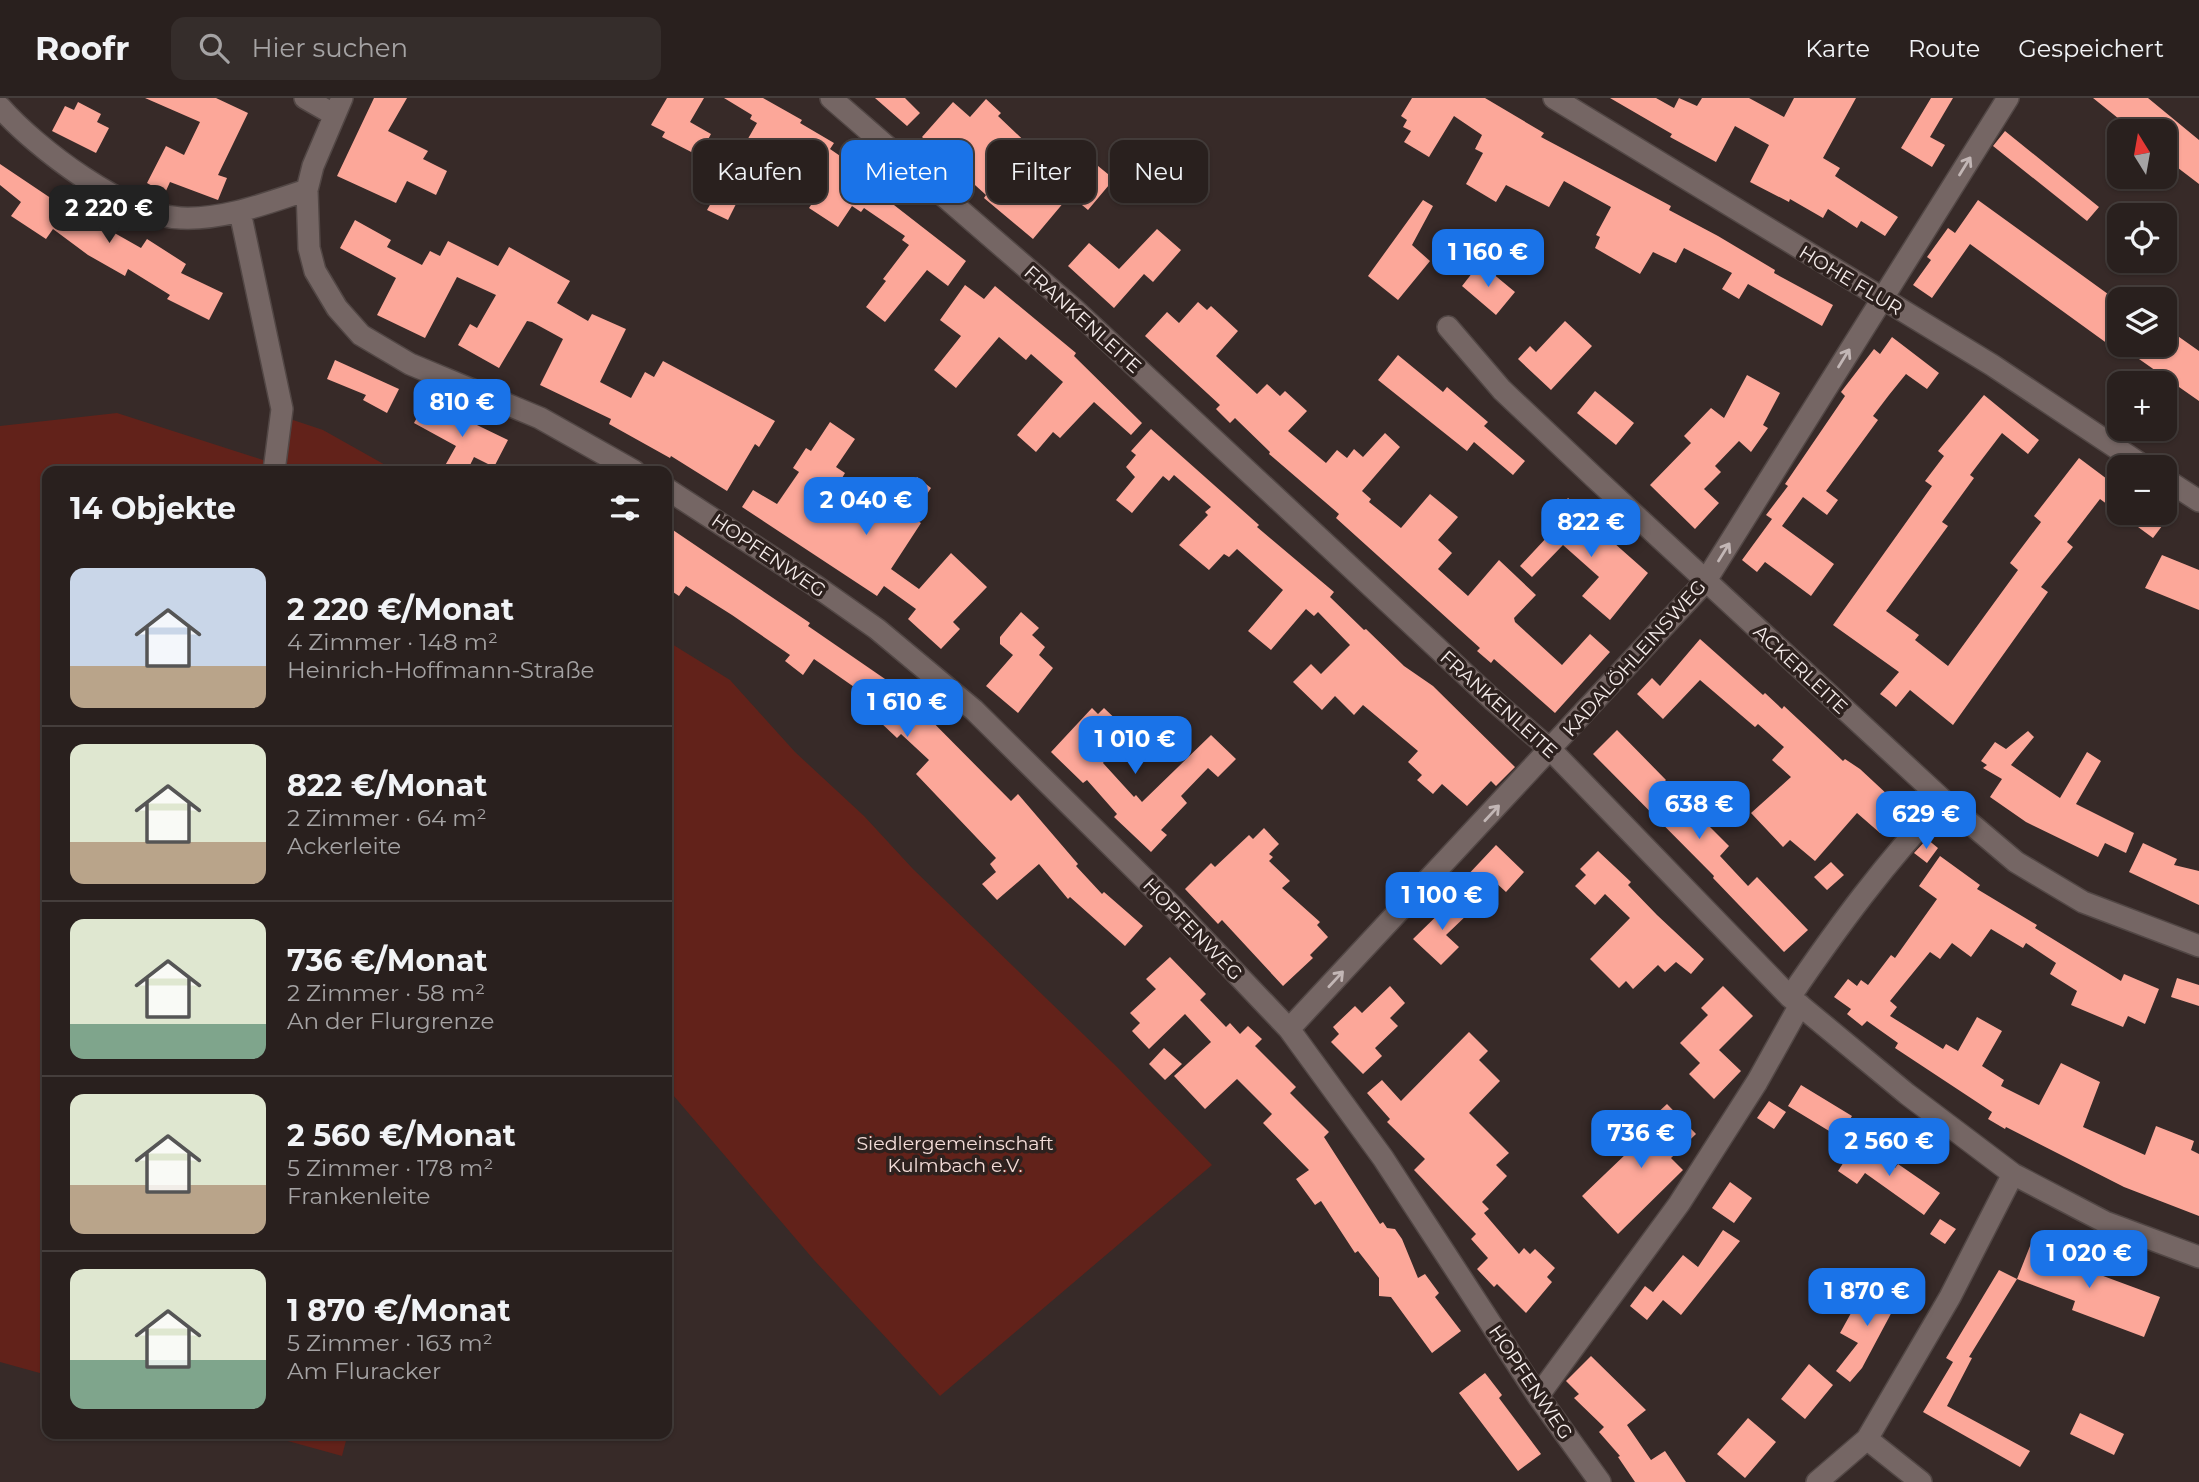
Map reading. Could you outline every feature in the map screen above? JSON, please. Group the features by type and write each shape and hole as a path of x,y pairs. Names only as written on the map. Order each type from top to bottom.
{"street":[{"path":"305,98 337,106 313,166 307,190 309,248 315,271 337,308 361,335 410,364 540,418 625,466"},
{"name":"FRANKENLEITE","path":"831,98 1074,309 1494,701 1551,750 1795,1001 1907,1094 2013,1174 2105,1223 2199,1257"},
{"name":"HOHE FLUR","path":"1554,98 1993,365 2127,455"},
{"name":"KADALÖHLEINSWEG","path":"1289,1028 1706,582 2008,98"},
{"path":"0,107 59,160 119,198 152,213 181,218 240,212 307,190"},
{"path":"240,212 282,409 275,466"},
{"name":"ACKERLEITE","path":"1448,327 1502,390 1944,801 2016,862 2083,902 2199,947"},
{"path":"2177,484 2196,491"},
{"name":"HOPFENWEG","path":"672,492 877,629 974,710 1173,907 1289,1028 1383,1158 1538,1396 1600,1482"},
{"path":"1538,1396 1679,1204 1757,1082 1795,1001 1836,930 1907,840 1944,801"},
{"path":"1817,1482 1867,1439 1950,1297 2013,1174"},
{"path":"1867,1439 1921,1482"}],"green space":[{"path":"117,413 263,460 264,466 42,466 42,1374 0,1362 0,426"},
{"path":"287,418 323,430 387,466 282,466"},
{"name":"Siedlergemeinschaft Kulmbach e.V.","path":"672,644 730,680 795,752 864,816 913,869 1117,1067 1212,1165 940,1396 814,1260 672,1094"},
{"path":"281,1439 346,1439 342,1456"}],"building":[{"path":"145,98 216,98 248,113 218,175 227,178 218,200 170,182 165,193 147,183 166,146 184,155 200,122"},
{"path":"374,98 407,98 388,131 428,151 423,159 447,171 436,195 407,181 396,203 337,176"},
{"path":"667,98 704,98 690,122 711,134 708,140 693,140 693,153 662,137 665,132 651,125"},
{"path":"724,98 763,98 802,120 800,123 834,143 830,149 841,157 841,203 891,203 966,261 948,286 927,270 885,322 866,307 909,245 902,240 905,236 864,208 861,212 852,206 838,227 809,208 812,203 827,203 827,140 747,140 757,123 750,119 752,115"},
{"path":"875,98 905,98 920,113 907,126"},
{"path":"1412,98 1485,98 1544,133 1541,137 1671,206 1669,210 1833,305 1822,326 1748,284 1739,299 1722,289 1732,273 1684,248 1676,263 1653,252 1640,274 1595,248 1600,237 1596,235 1611,207 1564,181 1549,207 1506,185 1496,202 1466,184 1483,153 1475,149 1482,135 1454,116 1429,157 1404,142 1411,131 1403,127 1407,120 1401,116"},
{"path":"1610,98 1656,98 1674,108 1679,98 1697,106 1702,98 1749,98 1784,117 1794,98 1856,98 1823,158 1840,168 1835,176 1898,217 1885,236 1861,221 1857,228 1828,209 1823,218 1790,199 1789,202 1750,182 1769,145 1735,126 1716,162 1670,137 1672,134"},
{"path":"1931,98 1953,98 1930,137 1945,145 1932,167 1901,148"},
{"path":"2093,98 2148,98 2174,119 2119,119"},
{"path":"986,99 1001,113 998,116 1023,140 987,140 987,201 984,198 986,195 973,183 973,140 925,140 922,137 953,102 970,117"},
{"path":"78,102 101,114 97,122 109,128 96,153 52,131 65,106 74,110"},
{"path":"2177,122 2199,140 2199,184 2177,167"},
{"path":"2005,131 2099,207 2087,221 1993,146"},
{"path":"0,164 67,209 74,199 92,212 88,218 141,248 147,239 186,264 181,273 223,293 209,320 167,299 170,295 128,269 125,276 88,255 53,229 46,239 11,216 21,202 0,185"},
{"path":"1096,164 1110,176 1110,184 1096,200"},
{"path":"1423,200 1433,206 1412,245 1430,261 1398,300 1368,276"},
{"path":"1978,200 2107,293 2107,343 1970,244 1932,298 1913,285 1931,260 1927,257 1948,228 1955,233"},
{"path":"711,203 736,203 728,220 707,210"},
{"path":"990,203 1063,203 1033,239"},
{"path":"1080,203 1094,203 1088,210"},
{"path":"355,220 391,240 387,247 422,265 430,251 440,256 448,241 498,266 509,247 570,281 557,303 588,321 592,314 626,329 600,382 631,398 645,372 654,377 663,361 775,421 759,447 755,444 727,491 671,456 670,458 609,424 611,419 540,385 563,339 532,322 527,321 499,368 458,345 470,324 477,328 496,295 457,277 425,338 377,315 396,278 340,248"},
{"path":"1157,229 1181,250 1153,282 1144,274 1114,308 1068,266 1089,243 1119,269"},
{"path":"1480,263 1515,292 1496,315 1462,286"},
{"path":"965,285 984,299 995,286 1076,353 1074,356 1142,423 1131,435 1094,402 1060,438 1053,432 1036,452 1017,435 1063,382 1031,354 1026,360 999,337 956,388 934,370 961,336 940,320"},
{"path":"1198,302 1207,310 1211,306 1238,331 1216,356 1257,394 1267,384 1280,396 1285,391 1307,411 1288,431 1326,463 1337,450 1347,458 1354,449 1363,457 1385,433 1400,447 1362,491 1371,499 1369,502 1401,528 1430,494 1458,517 1438,540 1452,553 1438,569 1468,596 1499,560 1536,595 1514,618 1515,622 1562,665 1590,634 1610,652 1555,713 1494,659 1491,663 1477,651 1480,648 1336,518 1339,514 1269,454 1270,452 1235,418 1230,423 1216,409 1220,405 1145,336 1167,312 1179,323"},
{"path":"1565,321 1592,346 1551,390 1518,359 1530,346 1536,352"},
{"path":"2177,335 2199,351 2199,401 2177,386 2177,371 2156,371 2136,357 2177,357"},
{"path":"1892,337 1939,373 1927,389 1906,374 1889,395 1873,416 1878,420 1826,491 1838,500 1827,515 1803,497 1782,526 1834,564 1811,596 1765,562 1757,572 1742,560 1772,519 1766,515 1788,486 1785,484 1845,396 1841,392 1874,349 1880,354"},
{"path":"1398,355 1443,392 1447,387 1488,422 1484,426 1525,461 1513,475 1474,442 1467,451 1378,380"},
{"path":"335,360 399,389 387,413 363,400 366,395 327,379"},
{"path":"1747,375 1780,393 1763,425 1768,428 1751,452 1739,441 1715,466 1721,472 1704,489 1719,503 1695,529 1650,485 1691,443 1684,436 1711,408 1724,418"},
{"path":"1595,391 1634,423 1616,445 1577,413"},
{"path":"1984,395 2039,440 2028,454 2002,433 1970,475 1974,478 1942,522 1948,526 1886,611 1919,635 1915,640 1948,666 2018,570 2010,563 2041,522 2034,516 2079,458 2107,479 2107,504 2100,499 2067,542 2073,547 2041,587 2048,592 1953,725 1910,690 1896,707 1880,694 1899,672 1833,625 1932,486 1925,481 1944,456 1938,451"},
{"path":"425,403 508,440 495,466 474,457 470,466 445,466 456,446 414,423"},
{"path":"830,422 855,439 836,467 845,473 839,483 881,512 885,506 894,512 917,477 931,488 912,517 921,523 891,569 919,589 951,553 987,587 953,622 960,629 941,649 908,619 916,609 884,586 877,596 742,507 753,490 777,504 799,472 793,468 806,448 811,451"},
{"path":"1151,429 1259,525 1257,527 1334,592 1330,597 1364,630 1404,666 1433,686 1515,767 1496,786 1491,781 1467,806 1442,784 1433,794 1417,780 1422,775 1408,762 1418,751 1363,705 1354,715 1335,696 1322,710 1293,682 1311,664 1321,674 1350,645 1318,612 1314,616 1306,609 1271,650 1248,631 1283,590 1237,549 1229,557 1224,554 1209,570 1179,545 1208,515 1205,512 1211,507 1174,475 1169,481 1163,476 1132,513 1116,500 1135,477 1126,467 1136,455 1131,451"},
{"path":"1568,498 1608,532 1605,535 1648,573 1610,620 1582,596 1599,577 1563,545 1532,577 1520,566 1562,521 1554,514"},
{"path":"2135,525 2163,525 2153,538"},
{"path":"672,529 810,623 808,626 901,690 1011,801 1018,794 1102,894 1104,892 1143,926 1125,946 1070,897 1068,899 1039,864 997,900 982,884 996,872 990,864 996,858 916,774 929,760 901,734 897,738 861,704 867,696 814,659 803,675 785,661 790,655 686,586 679,596 672,591"},
{"path":"2162,555 2199,570 2199,610 2145,588"},
{"path":"1021,612 1039,628 1032,635 1045,647 1039,655 1053,668 1018,713 986,686 1013,655 1000,644 1000,637"},
{"path":"1700,639 1763,695 1765,693 1782,709 1784,706 1843,761 1845,759 1860,769 1903,809 1880,833 1857,813 1815,861 1790,840 1783,847 1751,813 1791,777 1772,760 1784,747 1758,724 1755,727 1700,680 1663,719 1637,694 1652,678 1660,686"},
{"path":"1092,708 1098,714 1104,708 1126,729 1101,756 1105,760 1103,763 1134,797 1136,795 1142,802 1211,735 1236,759 1218,777 1208,768 1181,796 1187,803 1161,830 1167,835 1151,852 1114,817 1117,814 1087,780 1083,783 1051,752"},
{"path":"1617,730 1666,780 1655,791 1682,817 1691,808 1729,846 1720,856 1748,886 1757,877 1808,930 1784,952 1714,876 1593,754"},
{"path":"2028,731 2034,737 2011,765 2060,798 2087,752 2101,761 2076,804 2134,833 2126,853 2105,843 2098,857 2026,822 1990,797 2002,779 1983,768 1987,765 1981,761 1995,742 2006,749"},
{"path":"1264,828 1279,844 1269,854 1273,857 1269,861 1290,881 1282,888 1320,922 1317,925 1328,937 1310,955 1313,958 1283,986 1222,920 1218,924 1185,889 1211,863 1215,867 1249,835 1253,839"},
{"path":"1927,839 1938,848 1927,863 1914,853"},
{"path":"2143,843 2177,859 2174,865 2199,871 2199,905 2129,872"},
{"path":"1496,845 1524,872 1506,892 1493,880 1480,894 1464,879"},
{"path":"1598,851 1631,882 1628,885 1657,915 1704,959 1691,974 1676,962 1665,972 1658,965 1633,989 1626,981 1619,988 1590,959 1630,918 1605,894 1595,905 1575,886 1586,875 1580,869"},
{"path":"1940,856 1980,885 1977,889 2121,981 2124,974 2159,989 2145,1024 2128,1016 2123,1027 2071,1005 2077,991 2050,974 2056,963 2026,943 2023,948 1991,929 1971,957 1952,943 1940,959 1930,952 1890,1001 1897,1007 1890,1016 1943,1049 1946,1044 1958,1051 1977,1017 2002,1031 1982,1066 2004,1080 2001,1086 2039,1105 2061,1063 2100,1082 2083,1127 2145,1155 2156,1126 2194,1141 2191,1150 2199,1154 2199,1216 2124,1187 1988,1119 1992,1112 1895,1048 1898,1043 1867,1021 1862,1026 1847,1014 1851,1009 1834,997 1848,979 1857,986 1861,980 1868,985 1891,955 1895,958 1937,899 1919,886"},
{"path":"1831,862 1844,875 1827,890 1814,877"},
{"path":"1455,898 1470,912 1446,935 1459,947 1441,965 1413,939"},
{"path":"1170,957 1206,994 1200,1000 1226,1027 1230,1023 1240,1034 1248,1026 1262,1039 1255,1046 1296,1087 1290,1093 1329,1132 1324,1137 1380,1224 1383,1222 1387,1228 1395,1229 1418,1278 1425,1274 1439,1293 1435,1297 1461,1331 1432,1353 1391,1297 1379,1296 1379,1278 1358,1251 1355,1253 1321,1201 1315,1205 1296,1179 1309,1170 1263,1123 1272,1114 1237,1079 1205,1109 1174,1076 1211,1042 1185,1014 1149,1049 1132,1031 1140,1023 1130,1013 1156,989 1146,979"},
{"path":"2177,978 2199,985 2199,1006 2171,997"},
{"path":"1390,986 1405,1003 1390,1018 1398,1026 1375,1048 1382,1056 1363,1074 1331,1042 1339,1034 1333,1027 1355,1006 1362,1013"},
{"path":"1723,986 1753,1016 1719,1050 1741,1071 1714,1099 1689,1074 1700,1063 1680,1043 1708,1015 1701,1008"},
{"path":"1469,1032 1488,1051 1479,1060 1500,1081 1469,1113 1509,1153 1496,1165 1507,1176 1482,1202 1489,1209 1484,1213 1519,1254 1524,1248 1530,1254 1535,1249 1555,1268 1547,1277 1552,1282 1526,1313 1497,1284 1494,1287 1477,1269 1488,1258 1471,1239 1476,1234 1414,1170 1425,1159 1387,1122 1390,1119 1367,1093 1382,1080 1401,1101"},
{"path":"1164,1048 1182,1064 1165,1080 1149,1064"},
{"path":"1801,1085 1852,1116 1839,1137 1788,1106"},
{"path":"1769,1101 1786,1112 1774,1129 1757,1118"},
{"path":"1667,1104 1696,1134 1671,1158 1683,1170 1618,1234 1582,1196 1628,1152 1622,1146"},
{"path":"1857,1142 1895,1168 1898,1164 1940,1193 1924,1215 1865,1173 1857,1184 1838,1171"},
{"path":"1730,1182 1752,1198 1734,1223 1712,1208"},
{"path":"1940,1219 1956,1229 1945,1244 1930,1234"},
{"path":"1723,1230 1740,1241 1681,1315 1663,1300 1647,1320 1630,1306 1645,1286 1653,1292 1683,1255 1698,1267"},
{"path":"2032,1241 2090,1264 2087,1270 2160,1297 2144,1337 2072,1310 2075,1301 2017,1279"},
{"path":"1999,1270 2017,1279 1969,1357 1972,1358 1947,1406 2030,1451 2020,1467 1923,1412 1953,1362 1946,1358"},
{"path":"1882,1282 1902,1293 1862,1368 1850,1382 1836,1371 1858,1343 1840,1333 1861,1295 1872,1301"},
{"path":"1591,1356 1646,1410 1627,1425 1651,1460 1665,1451 1686,1482 1635,1482 1618,1457 1620,1456 1599,1432 1604,1427 1574,1398 1579,1394 1566,1381"},
{"path":"1809,1364 1833,1385 1805,1419 1781,1399"},
{"path":"1485,1373 1502,1395 1499,1398 1541,1454 1518,1471 1459,1393"},
{"path":"2080,1413 2124,1434 2114,1455 2070,1434"},
{"path":"1748,1418 1776,1442 1745,1478 1717,1454"}]}
